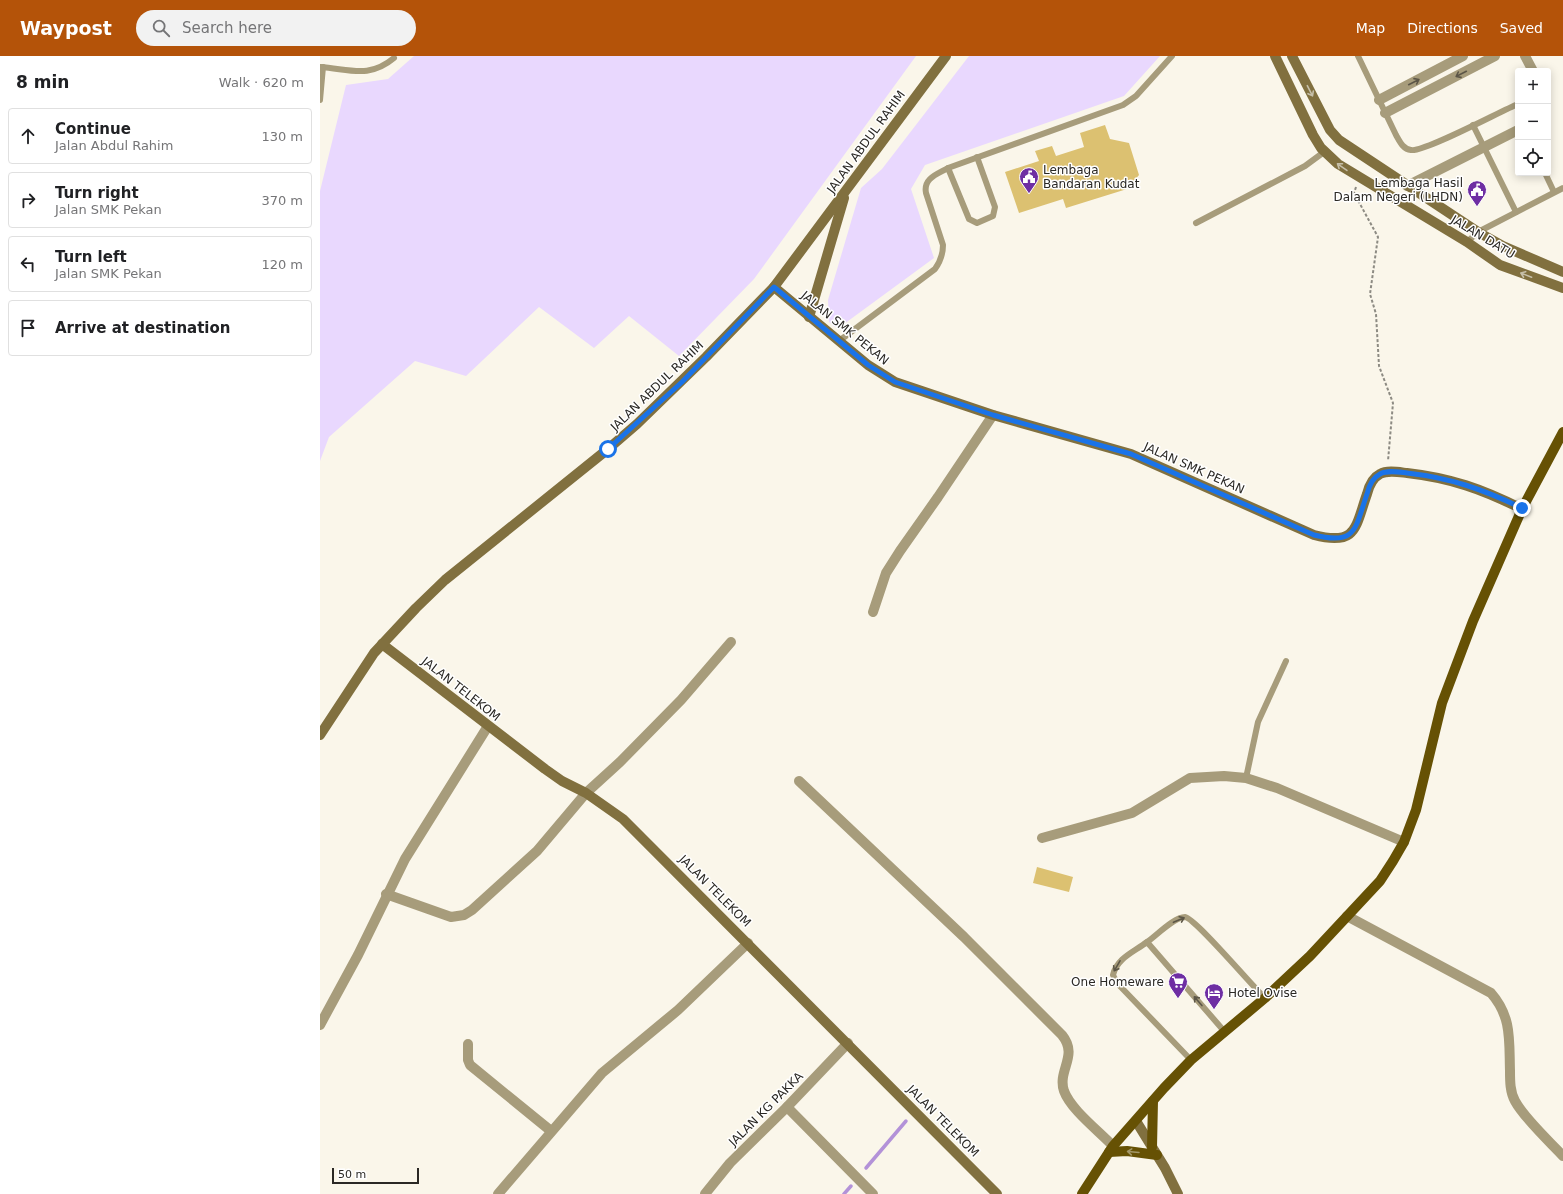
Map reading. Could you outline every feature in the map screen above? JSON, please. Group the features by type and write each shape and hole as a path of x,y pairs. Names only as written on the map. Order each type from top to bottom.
{"main road":[{"path":"1082,1194 1111,1149 1191,1060 1264,998 1310,956 1380,881 1404,842 1416,810 1442,704 1473,621 1522,508 1563,432"},
{"path":"1111,1149 1127,1151 1155,1151 1153,1101"}],"street":[{"name":"JALAN ABDUL RAHIM","path":"320,736 374,653 416,608 445,580 608,449 636,424 706,357 774,287 946,56"},
{"name":"JALAN DATU","path":"1275,56 1313,136 1324,152 1358,178 1467,242 1500,265 1563,288"},
{"name":"JALAN DATU","path":"1292,56 1330,130 1339,140 1478,232 1503,246 1563,272"},
{"path":"1379,100 1463,56"},
{"path":"1385,113 1495,56"},
{"path":"1525,56 1531,68"},
{"path":"1407,186 1515,132"},
{"path":"810,316 845,192"},
{"path":"1447,230 1456,218"},
{"name":"JALAN SMK PEKAN","path":"774,287 868,365 895,382 993,415 1131,454 1314,535 1334,540 1344,538 1350,534 1356,526 1370,484 1381,473 1387,472"},
{"path":"873,612 886,573 900,550 993,415"},
{"path":"1387,472 1423,475 1471,485 1522,508"},
{"path":"386,894 451,917 464,915 472,910 537,851 586,793 681,700 731,642"},
{"name":"JALAN TELEKOM","path":"382,644 556,777 586,793 623,819 644,838 993,1192"},
{"path":"320,1025 358,955 386,894 405,859 488,726"},
{"path":"1042,838 1132,813 1190,778 1224,776 1246,778 1277,788 1404,842"},
{"path":"799,781 964,937 1062,1036 1067,1042 1069,1056 1063,1076 1064,1091 1073,1105 1111,1149"},
{"path":"1347,916 1491,993 1504,1011 1507,1021 1509,1034 1510,1080 1515,1101 1521,1110 1563,1156"},
{"path":"498,1194 611,1064 678,1010 748,943"},
{"path":"468,1044 468,1060 470,1065 552,1131"},
{"name":"JALAN KG PAKKA","path":"705,1194 730,1163 848,1044"},
{"path":"787,1107 873,1194"},
{"path":"1136,1121 1155,1151 1178,1194"}],"lane":[{"path":"840,342 935,270 939,264 943,252 943,245 925,188 928,180 948,168 1123,104 1136,96 1172,56"},
{"path":"1358,56 1402,145 1410,150 1417,150 1436,143 1515,105"},
{"path":"320,100 321,67 367,71 383,67 394,58"},
{"path":"1473,125 1516,212"},
{"path":"1196,223 1305,166 1324,152"},
{"path":"948,168 969,219 976,223 985,221 993,216 994,207 977,157"},
{"path":"1546,176 1554,192"},
{"path":"1467,242 1478,232 1563,188"},
{"path":"1246,778 1258,722 1286,661"},
{"path":"1191,1060 1117,983 1113,975 1119,961 1179,919 1185,917 1190,919 1264,998"},
{"path":"1147,942 1224,1031"}],"path":[{"path":"1358,178 1354,193 1378,237 1370,294 1376,314 1379,366 1393,403 1387,472"}],"shaded area":[{"path":"414,56 916,56 754,279 679,356 629,316 594,348 539,307 466,376 415,361 329,437 320,461 320,191 346,85 388,79"},
{"path":"969,56 1160,56 1124,96 925,165 911,189 934,258 844,324 835,327 829,322 828,300 861,188 882,169"}],"building":[{"path":"1105,125 1110,139 1129,143 1139,175 1127,189 1066,208 1063,199 1019,213 1005,172 1039,161 1035,151 1052,146 1056,156 1084,147 1080,133"},
{"path":"1037,867 1073,877 1069,892 1033,883"}],"waterway":[{"path":"866,1168 906,1121"},
{"path":"844,1194 851,1186"}],"place":[{"name":"Lembaga Bandaran Kudat","path":"1029,194"},
{"name":"Lembaga Hasil Dalam Negeri (LHDN)","path":"1477,207"},
{"name":"One Homeware","path":"1178,999"},
{"name":"Hotel Ovise","path":"1214,1010"}],"route":[{"path":"608,449 682,382 774,287 882,376 895,382 925,394 993,415 1131,454 1179,474 1216,493 1314,535 1334,540 1344,538 1350,534 1356,526 1370,484 1381,473 1387,472 1423,475 1471,485 1522,508"}]}
